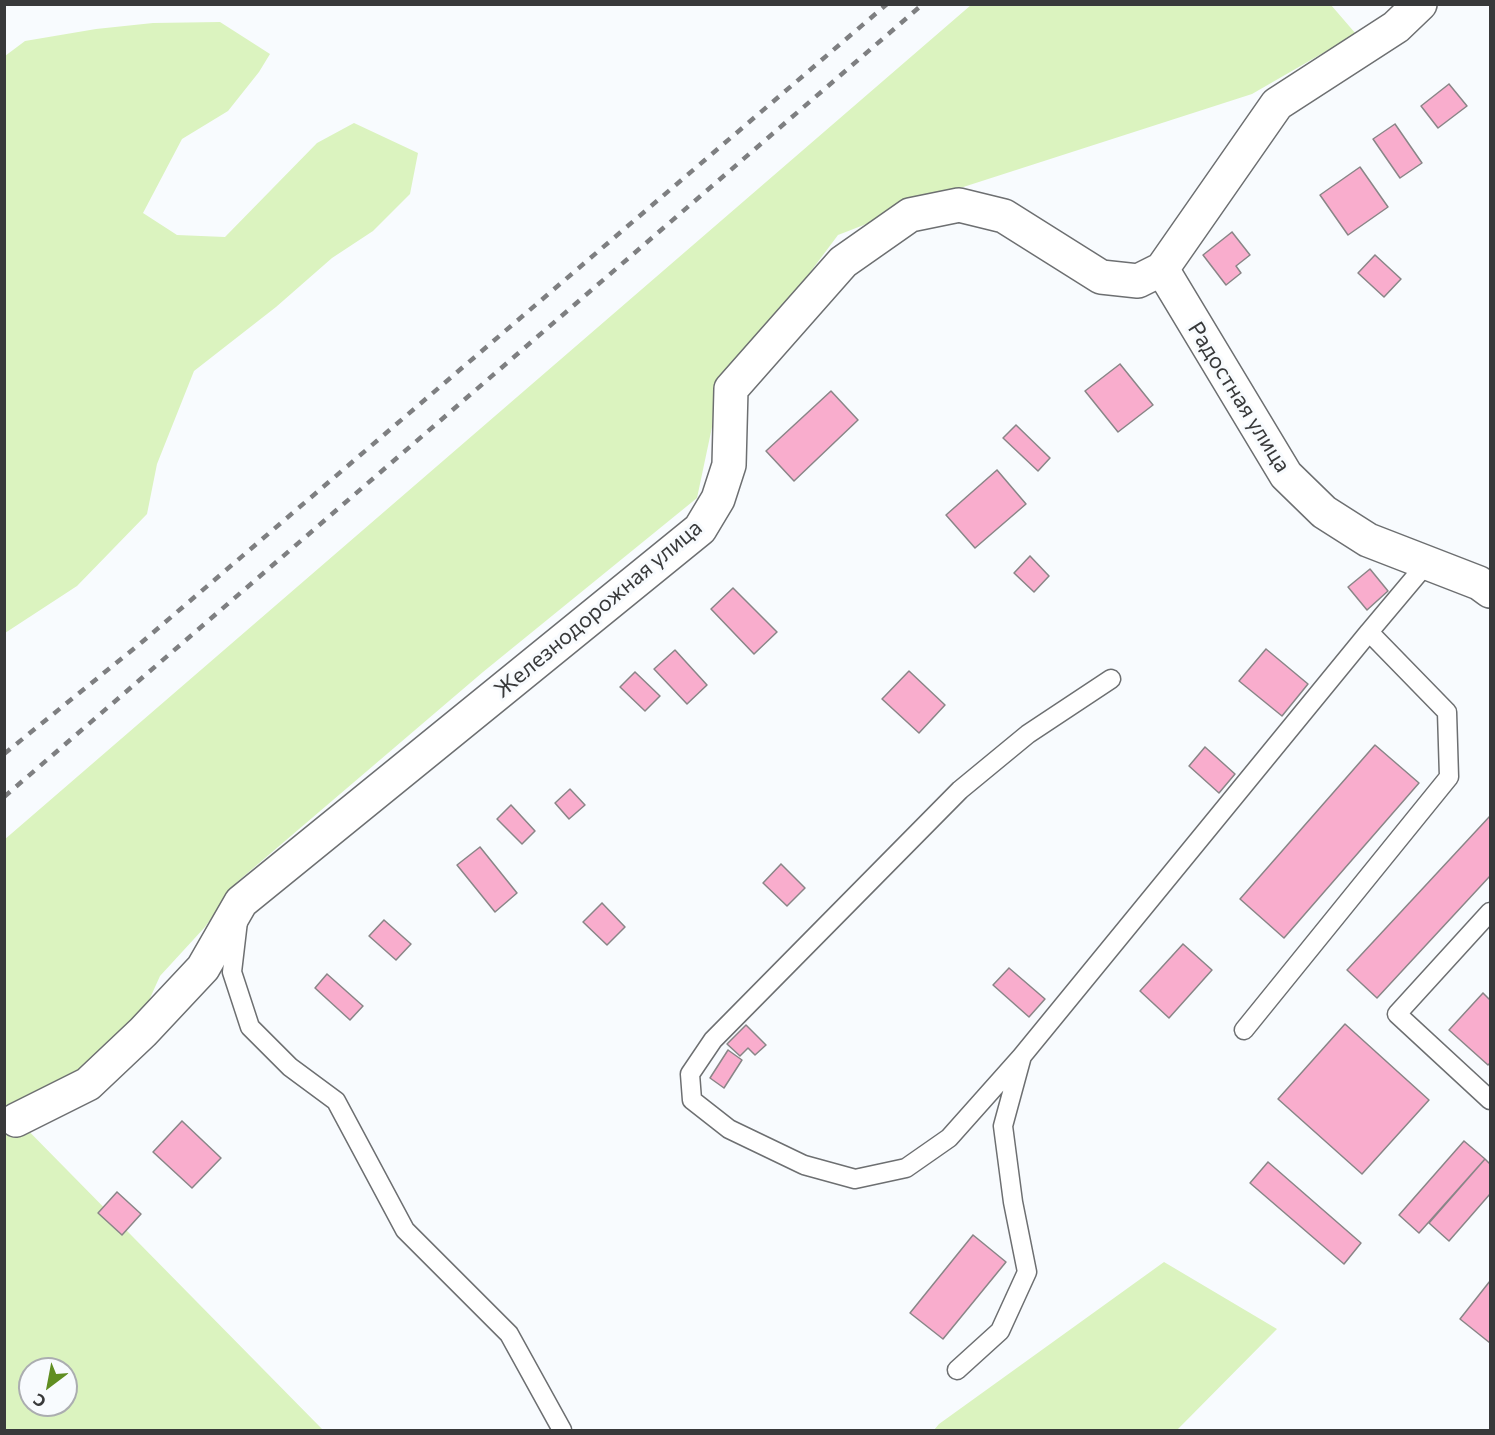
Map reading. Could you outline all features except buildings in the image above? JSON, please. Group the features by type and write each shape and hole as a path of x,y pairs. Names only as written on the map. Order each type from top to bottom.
{"street":[{"path":"1162,269 1277,104 1396,27 1420,4"},
{"name":"Железнодорожная улица","path":"10,1124 88,1084 143,1032 203,968 241,902 700,529 718,499 729,465 731,389 843,262 909,215 959,205 1004,216 1101,277 1138,281 1162,269"},
{"name":"Радостная улица","path":"1162,269 1286,475 1324,512 1368,540 1479,583 1491,591"}],"lane":[{"path":"1111,679 1028,735 952,798 713,1040 690,1074 692,1100 729,1129 804,1165 855,1179 906,1167 949,1138 1022,1056 1427,563"},
{"path":"1244,1030 1449,777 1447,712 1369,633"},
{"path":"241,902 232,972 250,1027 290,1067 336,1101 405,1230 509,1334 562,1431"},
{"path":"1490,1099 1397,1014 1484,930 1491,912"},
{"path":"957,1370 1000,1331 1027,1272 1013,1202 1003,1126 1022,1056"}],"green space":[{"path":"971,5 1331,5 1356,34 1252,94 954,190 838,235 719,394 697,498 483,672 237,882 205,927 160,976 128,1047 5,1107 323,1430 5,1430 4,840"},
{"path":"220,22 270,54 259,72 228,111 182,139 143,213 177,235 225,237 317,143 354,123 418,153 410,194 373,231 332,258 276,307 194,371 157,464 147,514 77,586 5,633 5,56 25,41 96,29 153,23"},
{"path":"1164,1262 1277,1329 1177,1430 934,1430 939,1424"}],"railway":[{"path":"4,754 142,642 887,4"},
{"path":"4,797 923,4"}]}
